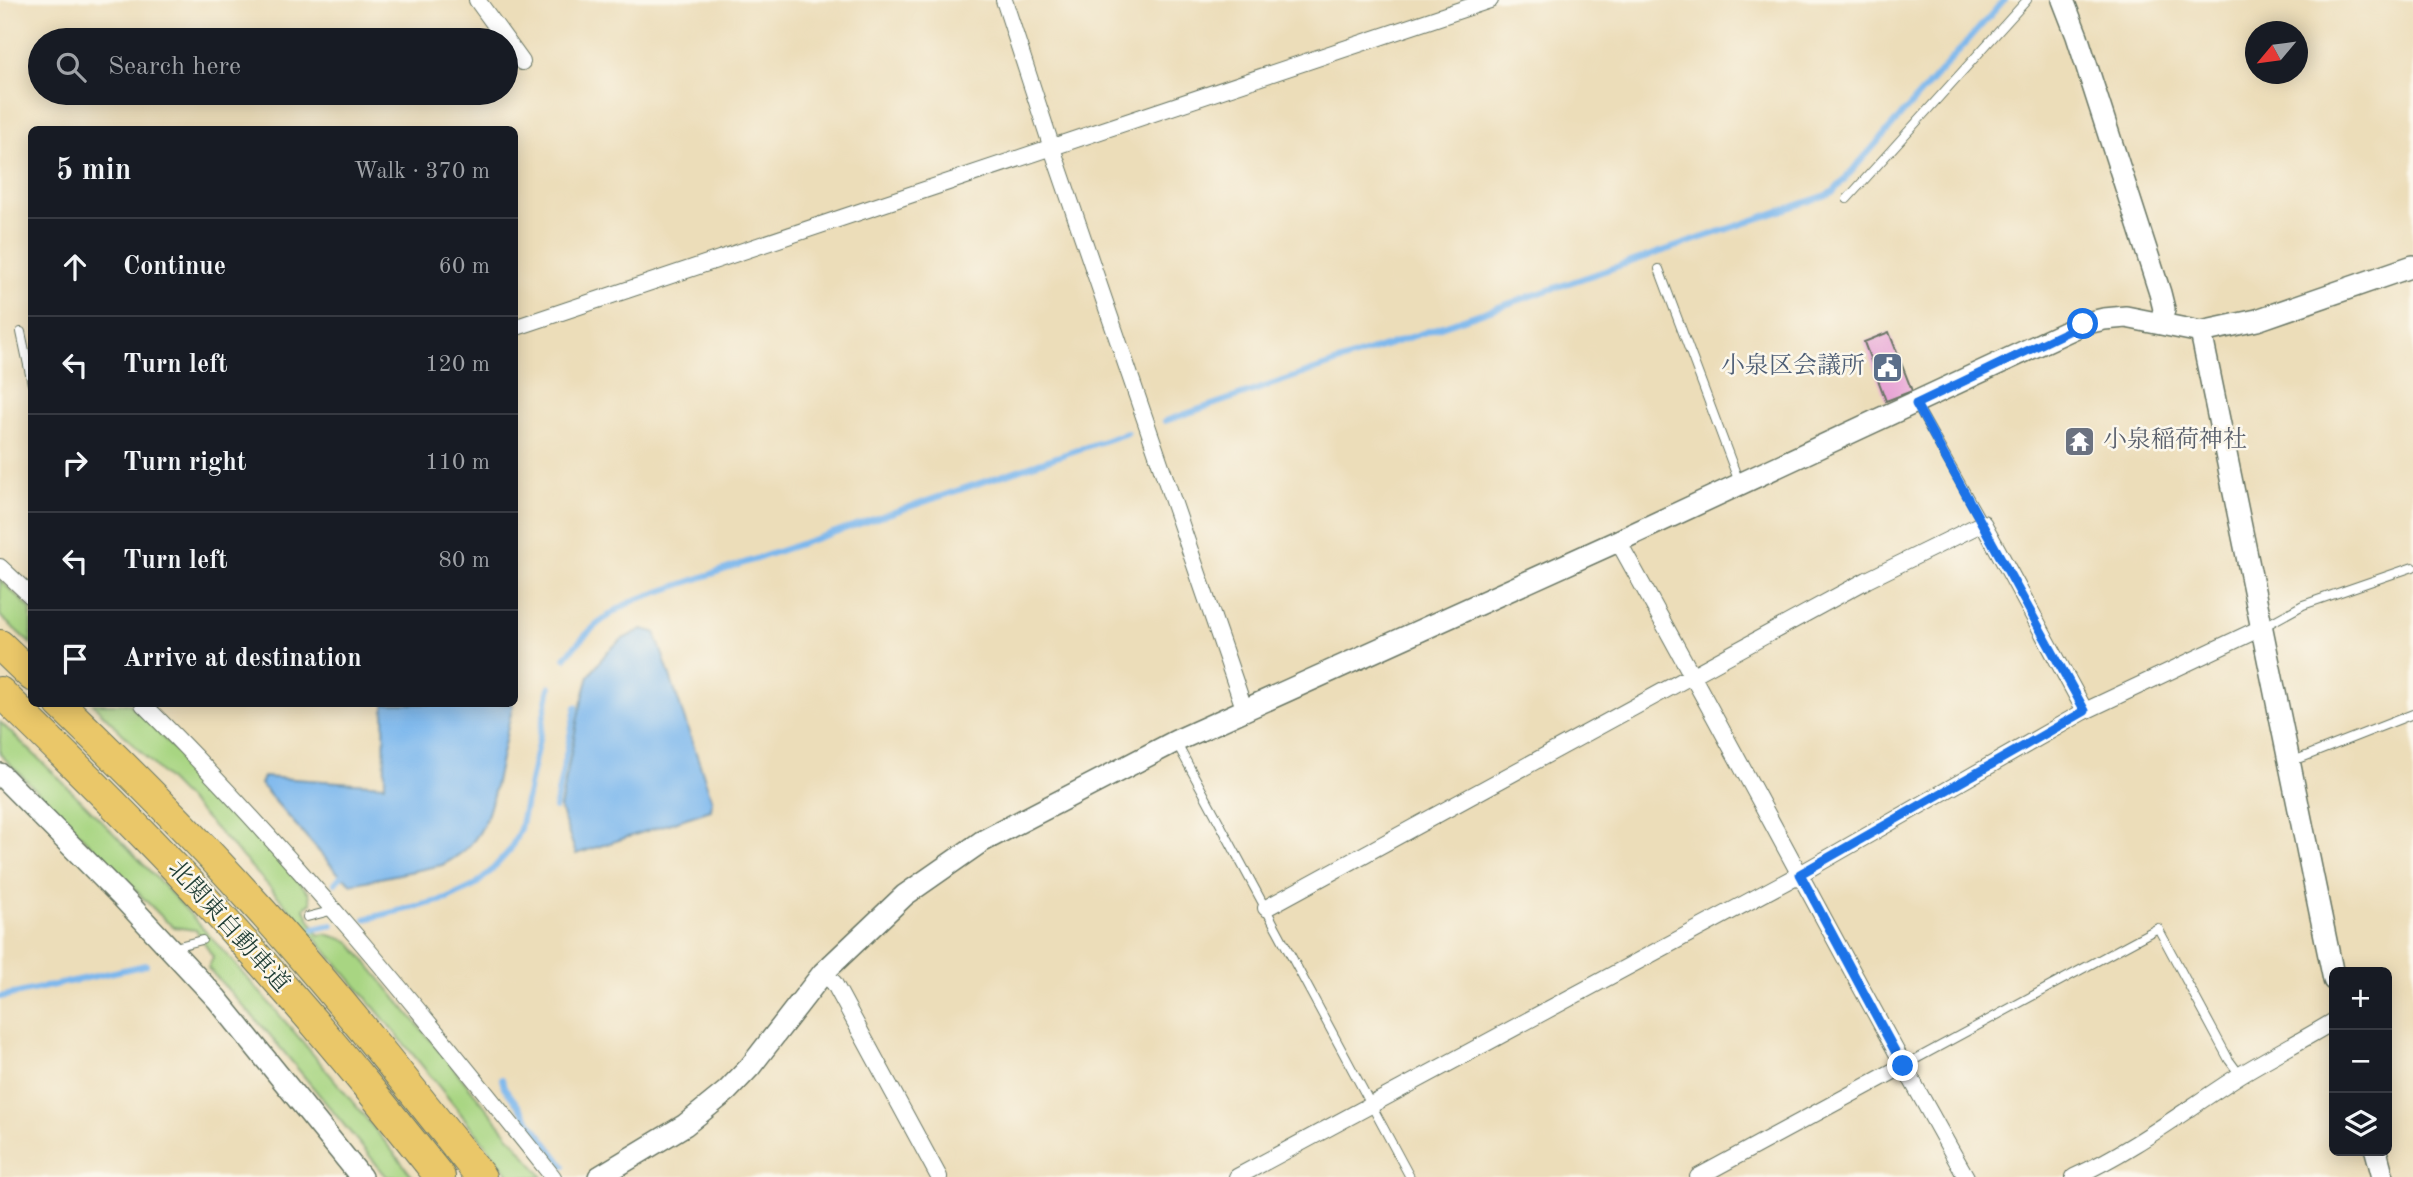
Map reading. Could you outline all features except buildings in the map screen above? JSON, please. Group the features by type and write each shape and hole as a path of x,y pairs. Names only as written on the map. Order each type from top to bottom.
{"highway":[{"path":"0,646 28,672"},
{"name":"北関東自動車道","path":"0,692 99,789 217,912 284,988 440,1177"},
{"name":"北関東自動車道","path":"63,707 247,894 411,1089 481,1177"}],"street":[{"path":"477,0 498,28"},
{"path":"1004,0 1245,711"},
{"path":"518,327 1490,0"},
{"path":"2063,0 2160,293 2164,309 2161,323"},
{"path":"518,55 523,62"},
{"path":"599,1177 685,1125 727,1091 750,1067 823,973 905,895 981,842 1176,741 1740,485 2083,324 2126,317 2201,332 2257,320 2413,266"},
{"path":"2201,332 2331,967"},
{"path":"1266,908 1694,677 1867,580 1983,523 2085,711"},
{"path":"1618,541 1966,1177"},
{"path":"0,567 28,593"},
{"path":"1237,1177 1800,874 2085,711 2261,628"},
{"path":"146,707 191,751 334,910 553,1177"},
{"path":"0,774 217,999 362,1177"},
{"path":"823,973 834,984 939,1177"},
{"path":"2074,1177 2110,1160 2240,1075 2329,1024"},
{"path":"1698,1177 1903,1066"},
{"path":"2377,1156 2383,1177"}],"lane":[{"path":"1847,199 2027,0"},
{"path":"1659,269 1740,485"},
{"path":"22,332 28,363"},
{"path":"1916,404 1983,523"},
{"path":"2261,628 2303,605 2413,567"},
{"path":"2287,760 2301,758 2413,714"},
{"path":"1176,741 1410,1177"},
{"path":"307,918 334,910"},
{"path":"1903,1066 2158,928 2229,1060 2240,1075"},
{"path":"170,948 202,940"}],"green space":[{"path":"0,580 28,606 28,641 0,616"},
{"path":"96,707 133,707 217,793 309,893 311,903 304,908 318,935 326,934 349,941 543,1177 511,1177 328,953 197,810"},
{"path":"0,722 110,830 215,942 316,1058 413,1177 387,1177 269,1034 208,968 213,957 196,930 174,927 166,921 0,754"}],"water":[{"path":"642,629 655,632 712,800 711,810 576,854 560,808 589,676 607,652 621,640"},
{"path":"384,707 512,707 495,788 482,827 467,848 442,865 352,884 337,872 260,784 263,777 385,785"}],"waterway":[{"path":"1165,421 1834,191 2004,0"},
{"path":"565,658 597,624 635,600 1127,433"},
{"path":"365,919 447,899 474,886 510,850 520,829 550,687"},
{"path":"555,808 576,707"},
{"path":"335,883 345,871"},
{"path":"314,929 332,925"},
{"path":"0,997 146,965"},
{"path":"502,1079 504,1087 564,1166"}],"place":[{"name":"小泉区会議所","path":"1888,367"},
{"name":"小泉稲荷神社","path":"2080,441"}],"route":[{"path":"1903,1066 1800,874 2085,711 1916,404 2083,324"}]}
